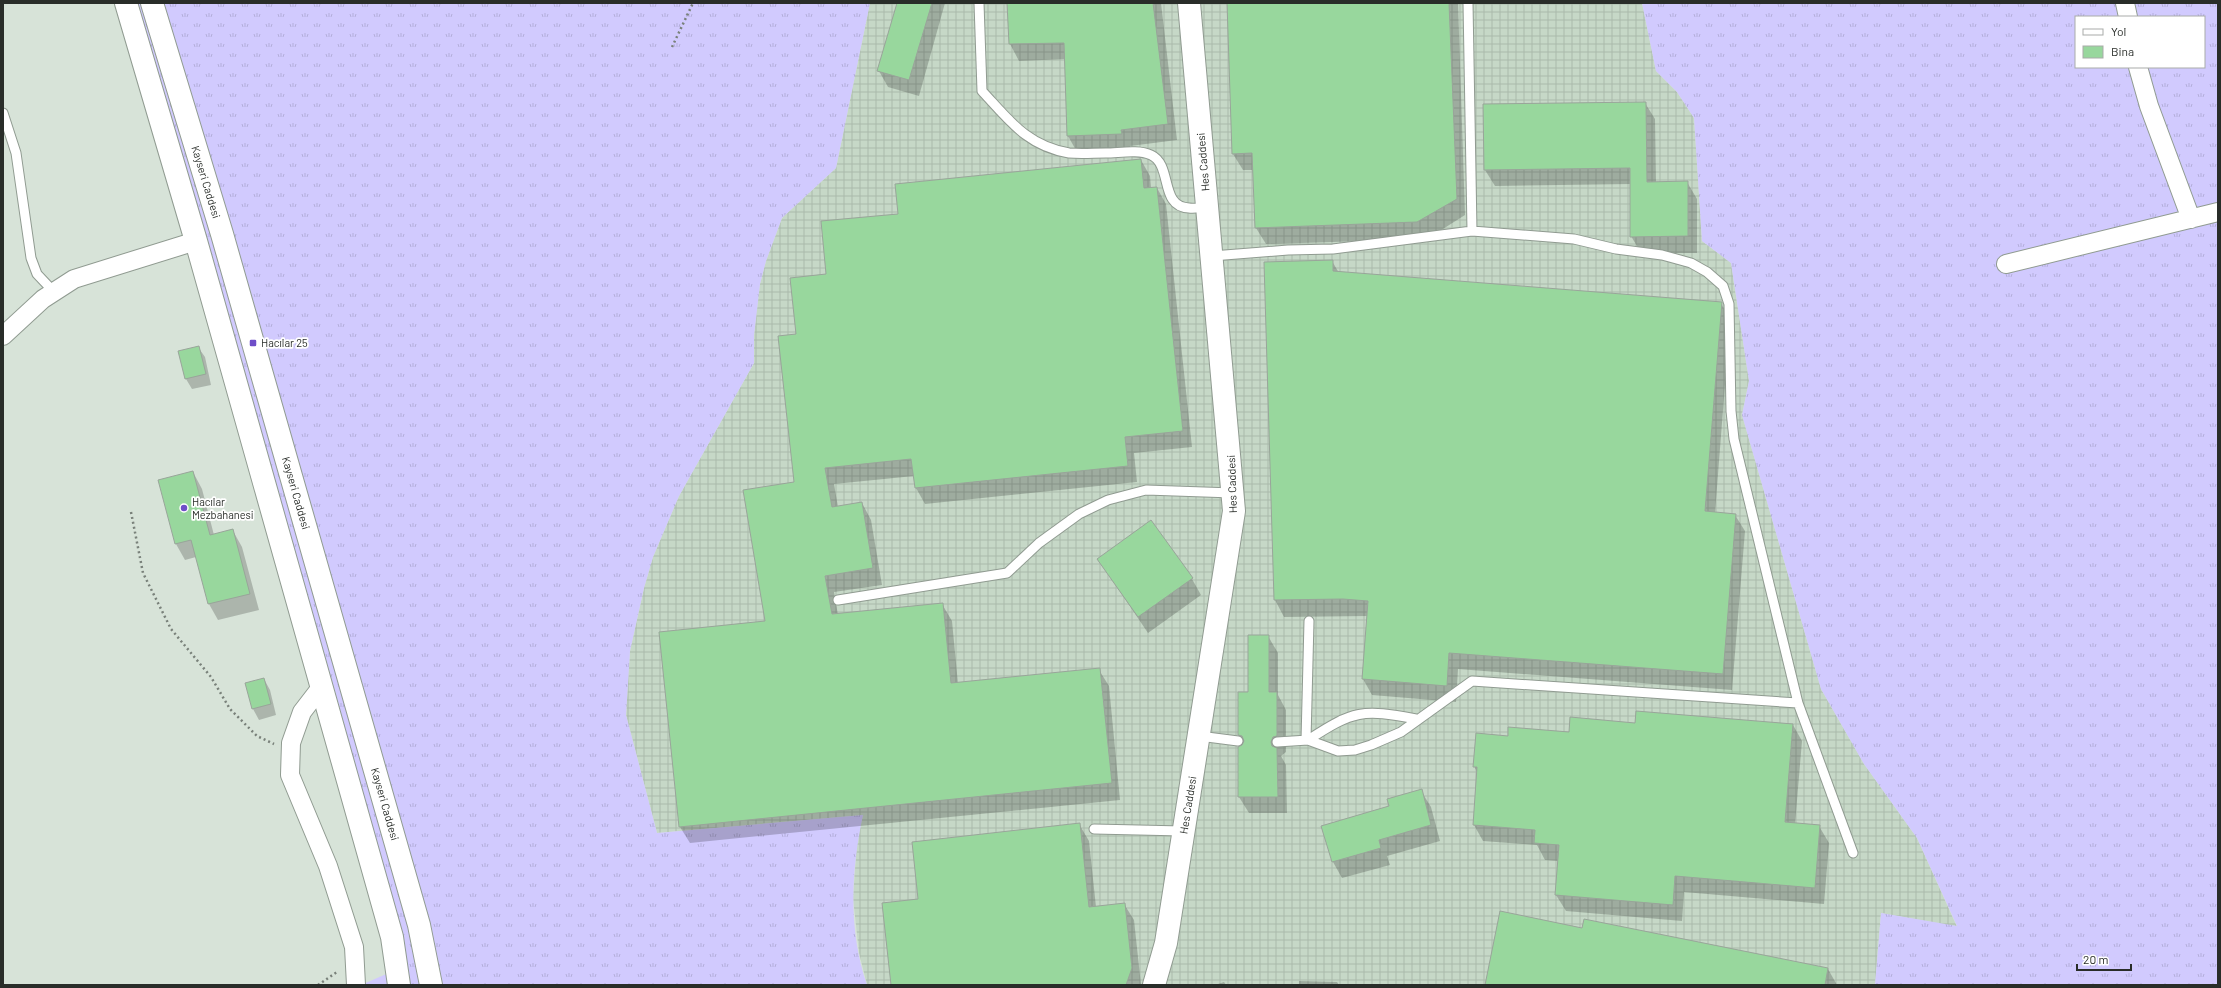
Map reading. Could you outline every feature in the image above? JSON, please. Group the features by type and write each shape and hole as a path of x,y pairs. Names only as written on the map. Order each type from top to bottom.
{"main road":[{"path":"126,3 196,241 322,686 392,937 400,985"},
{"name":"Kayseri Caddesi","path":"152,3 222,234 419,925 431,985"},
{"name":"Hes Caddesi","path":"1154,985 1166,943 1234,511 1234,493 1189,3"},
{"path":"196,241 222,234"}],"street":[{"path":"2125,3 2128,16"},
{"path":"2138,68 2149,106 2191,219"},
{"path":"2006,264 2218,212"},
{"path":"3,336 42,299 74,279 196,241"},
{"path":"322,686 302,712 291,743 290,775 328,866 354,947 356,985"}],"lane":[{"path":"979,3 982,91 1022,134 1046,148 1070,153 1138,153 1153,156 1162,166 1169,194 1177,204 1189,208 1207,206"},
{"path":"1468,3 1472,231"},
{"path":"3,113 16,154 31,258 37,274 54,292"},
{"path":"1212,256 1288,250 1333,249 1472,231 1574,239 1616,249 1662,255 1691,263 1707,272 1723,286 1729,304 1731,411 1734,439 1798,703 1854,853"},
{"path":"838,600 1007,573 1040,543 1079,514 1115,498 1146,490 1234,493"},
{"path":"1307,740 1309,620"},
{"path":"1277,742 1307,740 1338,750 1355,750 1371,745 1401,732 1416,719 1472,681 1798,703"},
{"path":"1307,740 1351,715 1373,712 1416,719"},
{"path":"1199,736 1238,741"},
{"path":"1094,829 1183,830"}],"path":[{"path":"672,46 693,3"},
{"path":"131,512 143,573 170,629 211,677 230,710 257,736 291,754"}],"shaded area":[{"path":"870,3 1642,3 1656,71 1677,92 1694,118 1702,241 1731,263 1749,381 1742,415 1821,689 1864,764 1917,838 1957,927 1881,913 1875,985 867,985 859,953 853,898 857,842 863,815 657,833 626,715 630,651 644,588 653,557 679,496 754,363 754,335 760,284 766,261 782,218 836,168"}],"green space":[{"path":"132,3 870,3 836,168 782,218 766,261 760,284 754,335 754,363 679,496 653,557 644,588 630,651 626,715 657,833 863,815 856,857 853,900 857,943 867,985 361,985 407,965 388,883 329,670"},
{"path":"1642,3 2218,3 2218,985 1875,985 1881,913 1957,926 1917,838 1864,764 1821,689 1742,415 1749,381 1731,263 1702,241 1694,118 1677,92 1656,71"}],"building":[{"path":"897,3 932,3 909,80 877,71"},
{"path":"1007,3 1153,3 1168,124 1121,130 1122,134 1067,136 1064,43 1009,44"},
{"path":"1227,3 1449,3 1457,199 1417,222 1255,228 1252,153 1232,154"},
{"path":"1646,102 1647,182 1688,181 1688,236 1630,237 1630,168 1484,170 1483,104"},
{"path":"1141,159 1144,188 1157,187 1183,431 1125,437 1128,466 915,488 911,459 825,468 832,507 862,502 873,568 825,576 832,614 943,603 951,683 1100,668 1112,783 679,827 659,632 765,621 743,490 794,482 778,336 796,334 790,278 826,274 821,221 898,214 895,184"},
{"path":"1333,260 1333,271 1722,302 1705,511 1736,514 1723,674 1449,653 1447,686 1362,679 1368,601 1343,599 1274,600 1264,262"},
{"path":"199,346 206,374 185,379 178,351"},
{"path":"193,471 210,535 233,529 250,594 208,604 191,540 175,544 158,480"},
{"path":"1151,520 1193,578 1138,617 1097,559"},
{"path":"1248,635 1269,635 1269,692 1277,692 1277,736 1273,737 1271,742 1272,746 1277,748 1278,797 1238,797 1238,747 1242,745 1244,741 1242,736 1238,735 1238,692 1248,692"},
{"path":"264,678 271,704 252,709 245,683"},
{"path":"1636,711 1793,724 1785,822 1820,825 1815,888 1675,876 1673,905 1555,895 1559,845 1534,843 1535,830 1473,825 1477,767 1473,767 1476,733 1508,736 1508,727 1569,732 1570,717 1635,723"},
{"path":"1422,789 1431,825 1379,840 1381,848 1332,862 1321,826 1389,806 1387,799"},
{"path":"1080,823 1089,907 1125,903 1132,968 1126,985 891,985 882,903 918,899 912,842"},
{"path":"1500,911 1582,928 1584,919 1828,968 1825,985 1485,985"}],"place":[{"name":"Hacılar 25","path":"253,343"},
{"name":"Hacılar Mezbahanesi","path":"184,508"}]}
